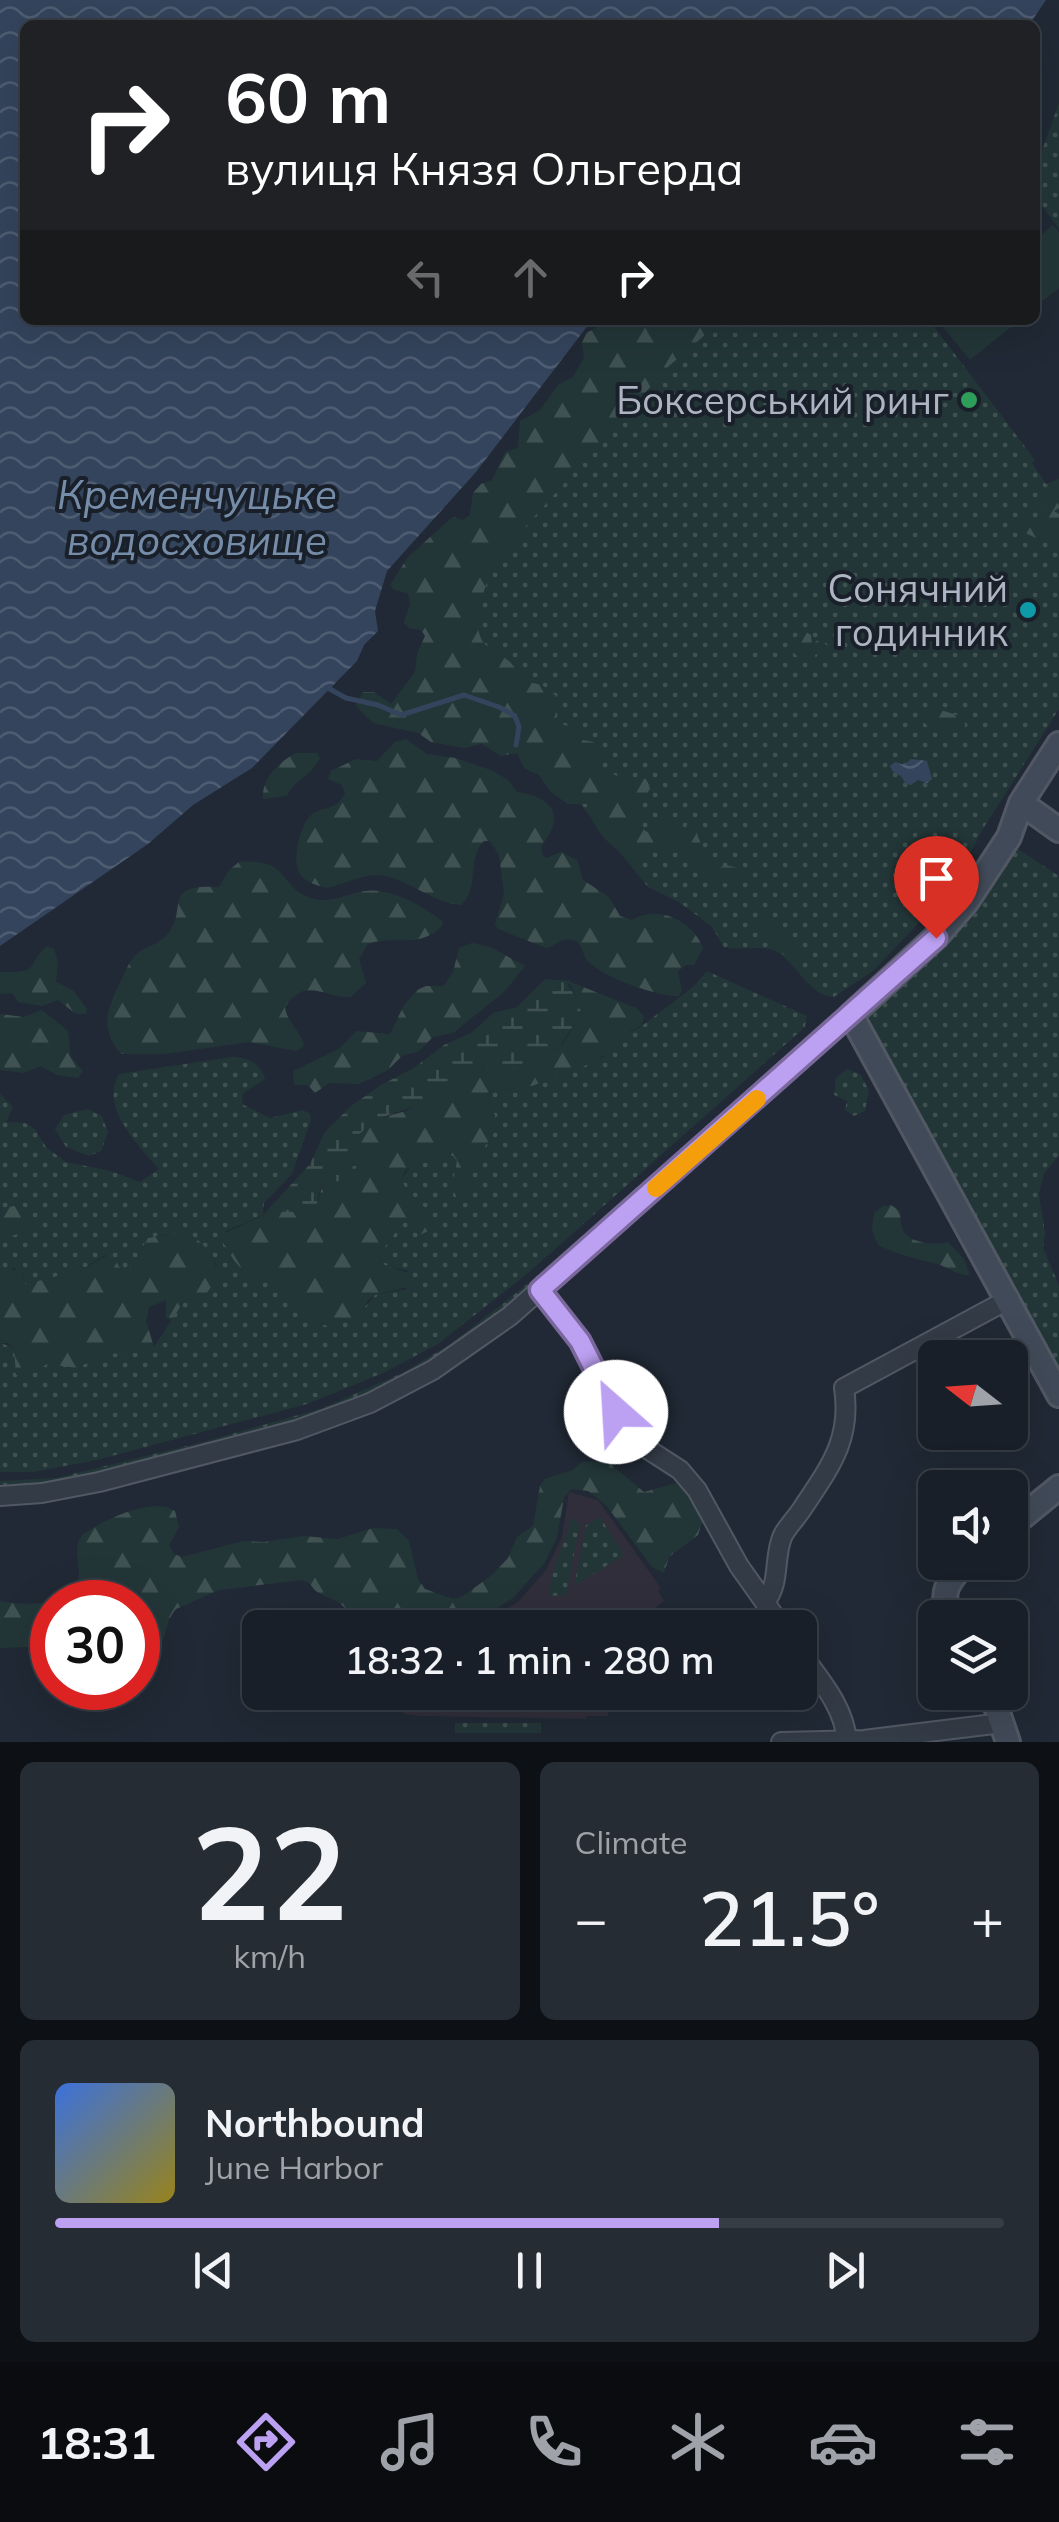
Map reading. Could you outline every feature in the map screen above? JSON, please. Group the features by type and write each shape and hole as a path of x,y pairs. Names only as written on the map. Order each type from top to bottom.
{"street":[{"path":"0,1496 99,1482 324,1422 433,1370 474,1343 540,1290 912,960 968,901 1010,837 1021,803 1059,744"},
{"path":"1021,803 1059,830"},
{"path":"851,1015 1059,1395"},
{"path":"540,1290 580,1341 628,1429 691,1482 730,1551 771,1610"},
{"path":"765,1602 775,1580 781,1539 832,1461 844,1435 848,1417 844,1388 1009,1299"},
{"path":"1028,1512 1059,1487"},
{"path":"817,1676 835,1701 846,1741"},
{"path":"781,1742 1005,1732"}],"shaded area":[{"path":"569,1492 598,1500 661,1588 658,1591 664,1601 656,1607 658,1610 504,1610 518,1602 546,1570 562,1537"},
{"path":"403,1710 607,1710 608,1716 586,1719 404,1714"}],"green space":[{"path":"1059,103 1059,229 1040,203 1040,156"},
{"path":"1053,225 1059,232 1059,288 1040,303 1040,236"},
{"path":"601,325 716,325 669,366 502,553 482,597 479,634 487,646 510,662 524,681 542,685 556,696 559,723 573,728 583,740 594,742 602,767 622,777 647,780 650,789 641,815 645,831 651,833 660,823 672,822 685,836 687,824 692,822 710,866 742,869 740,878 732,884 712,882 690,857 677,850 652,852 638,861 621,852 599,831 587,804 568,804 551,792 539,775 524,768 517,753 501,756 482,744 464,748 431,742 418,733 373,723 356,706 363,692 374,692 391,704 415,672 425,636 404,623 410,604 408,593 390,585 408,557 449,520 463,520 470,515 473,493 492,480 505,452 518,448 520,421 540,410 558,385 573,377 584,358 582,343 586,333"},
{"path":"657,325 933,325 1035,460 1032,463 1046,484 1059,479 1059,709 981,832 953,887 873,971 834,997 818,992 773,950 724,947 712,927 679,902 648,887 546,762 432,575"},
{"path":"941,325 1014,325 970,360"},
{"path":"1054,487 1059,490 1059,508 1054,511 1059,514 1059,546 1053,545 1050,538 1055,524 1036,538 1013,527 1017,517 1029,522 1044,513 1042,497"},
{"path":"803,630 811,635 812,645 819,639 829,647 815,655 816,665 811,673 806,647 797,656 790,649 790,643"},
{"path":"934,708 960,716 964,732 930,729 925,715"},
{"path":"406,739 427,754 491,770 508,780 517,792 547,803 554,817 541,846 543,856 561,852 577,860 583,880 609,897 620,916 632,920 663,915 691,930 703,948 694,965 678,971 682,991 679,996 645,990 605,973 588,961 572,939 546,948 498,929 495,924 504,894 499,855 490,841 484,841 475,856 470,891 461,905 379,875 326,888 304,878 296,859 305,823 314,813 339,802 345,793 342,785 328,779 331,771 356,759 377,761 395,742"},
{"path":"296,753 317,753 320,758 287,796 263,799 272,772"},
{"path":"1015,847 1059,876 1059,1156 1044,1173 1039,1194 1045,1233 1043,1248 1059,1285 1059,1382 924,1125 861,1017"},
{"path":"239,862 268,864 300,893 318,900 365,891 396,895 426,910 443,922 442,926 424,938 368,944 359,959 366,983 351,997 300,992 285,1007 304,1046 296,1051 249,1042 164,1054 121,1054 110,1036 108,1018 129,963 172,928 182,895 200,887 219,887"},
{"path":"759,916 793,939 801,964 774,945"},
{"path":"472,943 490,947 525,966 505,991 453,1033 433,1037 418,1052 403,1055 388,1070 359,1084 329,1083 315,1093 308,1085 294,1085 293,1071 339,1049 356,1031 390,1034 404,1005 417,990 444,986 453,972 459,948"},
{"path":"47,946 54,949 58,962 56,982 74,991 87,1009 86,1014 76,1014 58,1000 42,1006 18,1002 12,993 0,994 0,972 28,969"},
{"path":"707,971 807,1016 805,1027 527,1274 438,1344 383,1373 307,1404 97,1460 33,1472 0,1472 0,1343 33,1354 154,1347 183,1302 206,1294 217,1265 196,1239 173,1234 148,1238 132,1266 123,1272 115,1260 105,1255 80,1271 72,1269 25,1284 22,1273 13,1268 0,1285 0,1237 26,1232 18,1205 0,1209 0,1094 13,1107 6,1122 25,1123 34,1128 46,1147 66,1162 111,1171 140,1182 159,1169 132,1138 118,1112 114,1087 119,1074 231,1057 252,1062 265,1079 243,1093 242,1104 270,1118 303,1110 311,1120 292,1174 264,1203 263,1215 226,1231 224,1244 246,1273 281,1284 323,1325 338,1320 351,1323 375,1295 407,1289 408,1271 384,1265 379,1255 402,1223 414,1227 407,1190 401,1180 412,1164 433,1162 441,1154 453,1156 457,1161 455,1193 460,1204 466,1202 471,1167 495,1131 495,1116 488,1098 491,1091 532,1086 604,1057 623,1035 639,1028 693,987"},
{"path":"545,979 570,981 568,985 578,999 581,1013 559,1048 546,1050 517,1067 463,1073 415,1106 377,1119 358,1135 360,1158 356,1168 344,1182 326,1180 316,1208 263,1215 310,1164 325,1132 351,1106 444,1045 471,1033 493,1013 517,1007"},
{"path":"568,981 636,1008 644,1016 642,1025 623,1035 610,1052 592,1063 532,1086 490,1091 495,1131 471,1167 466,1202 460,1204 455,1193 457,1161 453,1156 441,1154 433,1162 407,1169 403,1185 427,1210 428,1231 420,1235 410,1223 402,1223 379,1255 384,1265 412,1274 412,1286 375,1295 355,1323 334,1321 327,1326 286,1290 266,1279 252,1277 237,1264 223,1234 273,1211 311,1211 328,1179 340,1182 358,1135 377,1119 406,1111 463,1073 517,1067 563,1044 581,1013"},
{"path":"42,1010 68,1031 71,1057 83,1071 78,1078 57,1075 41,1066 24,1073 0,1070 0,1014 24,1017"},
{"path":"809,1035 807,1044 495,1319 431,1363 361,1399 300,1421 84,1478 0,1488 0,1481 56,1478 323,1408 402,1373 449,1345 525,1286"},
{"path":"847,1069 860,1074 869,1090 865,1111 854,1116 845,1110 847,1101 834,1095 836,1078"},
{"path":"87,1109 102,1116 108,1133 101,1151 89,1156 66,1147 55,1129 64,1115"},
{"path":"18,1205 30,1209 31,1227 0,1237 0,1209"},
{"path":"891,1205 900,1211 902,1228 916,1241 948,1242 964,1259 970,1275 878,1245 872,1230 874,1213"},
{"path":"184,1232 207,1250 218,1277 206,1294 183,1302 172,1320 166,1318 166,1300 149,1307 146,1321 154,1347 150,1352 106,1354 77,1368 47,1364 30,1375 16,1375 14,1348 0,1343 0,1285 9,1270 20,1270 25,1284 72,1269 80,1271 108,1255 123,1272 132,1266 148,1238"},
{"path":"582,1462 610,1464 644,1492 677,1483 688,1495 703,1520 698,1535 669,1557 664,1573 652,1567 606,1505 588,1491 571,1489 564,1498 557,1537 545,1562 513,1598 493,1610 356,1610 345,1608 301,1580 219,1590 176,1609 160,1644 160,1580 78,1580 77,1547 82,1535 128,1512 154,1506 175,1511 179,1527 169,1545 174,1554 182,1557 243,1541 303,1536 338,1539 373,1528 397,1529 409,1541 418,1579 425,1589 453,1599 492,1575 508,1558 517,1537 533,1526 540,1486 545,1479 573,1470"},
{"path":"600,1517 624,1555 574,1586 586,1525"},
{"path":"571,1518 580,1524 566,1595 550,1596 552,1576"},
{"path":"0,1601 30,1604 30,1647 0,1648"},
{"path":"455,1723 541,1723 541,1733 455,1733"}],"water":[{"name":"Кременчуцьке водосховище","path":"0,0 1046,0 1032,20 20,20 20,325 588,325 476,472 387,571 375,611 378,631 364,645 357,661 252,768 193,805 148,844 0,946"},
{"path":"911,759 927,761 932,779 911,785 893,772 890,766 895,762 904,765"}],"waterway":[{"path":"328,688 346,698 401,715 464,695 515,716 519,727 516,745"}],"slow traffic":[{"path":"656,1188 757,1099"}],"place":[{"name":"Боксерський ринг","path":"969,400"},
{"name":"Сонячний годинник","path":"1028,610"}],"route":[{"path":"616,1412 580,1341 540,1290 936,938"}]}
